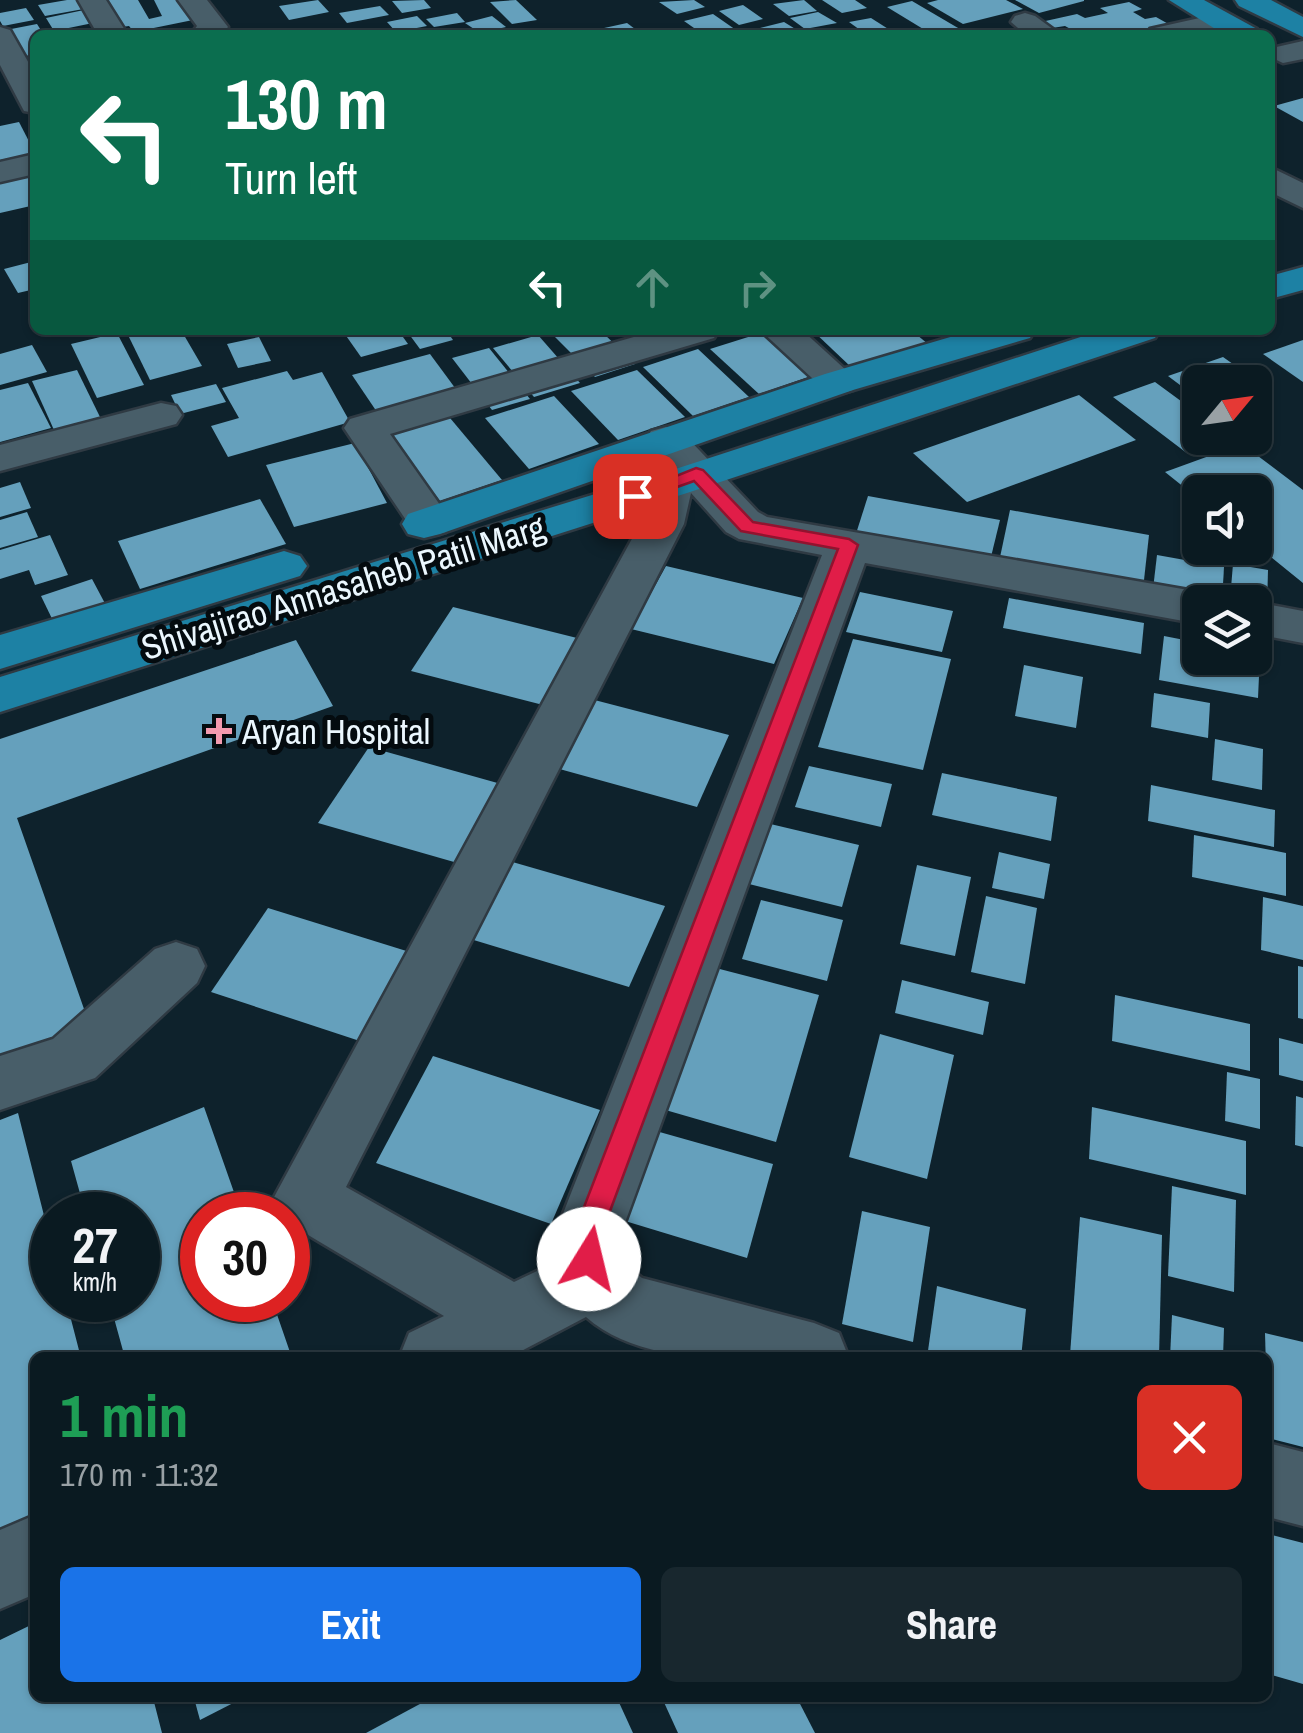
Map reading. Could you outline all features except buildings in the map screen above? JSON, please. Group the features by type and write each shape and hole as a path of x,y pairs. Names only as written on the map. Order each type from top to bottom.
{"main road":[{"path":"1183,0 1235,29"},
{"path":"1250,0 1303,28"},
{"path":"1275,253 1303,245"},
{"path":"1275,286 1303,278"},
{"name":"Shivajirao Annasaheb Patil Marg","path":"0,652 430,522 678,466 840,382 999,335"},
{"name":"Shivajirao Annasaheb Patil Marg","path":"0,694 678,466 1124,335"}],"street":[{"path":"92,0 111,30"},
{"path":"192,0 213,27 210,30"},
{"path":"0,36 30,97"},
{"path":"0,117 30,108"},
{"path":"0,172 30,165"},
{"path":"1275,180 1303,198"},
{"path":"1275,208 1303,220"},
{"path":"430,522 365,428 683,335"},
{"path":"785,335 840,382"},
{"path":"0,458 161,415"},
{"path":"513,1319 306,1199 662,524 678,466 748,526 1182,605"},
{"path":"792,1352 624,1306 592,1280 586,1238 849,545"},
{"path":"1272,621 1303,627"},
{"path":"0,1083 73,1058 176,966"},
{"path":"446,1352 592,1280"},
{"path":"1272,1481 1303,1489"},
{"path":"0,1570 30,1555"}],"place":[{"name":"Aryan Hospital","path":"219,731"}],"route":[{"path":"589,1259 586,1238 849,545 748,526 696,474 635,496"}]}
